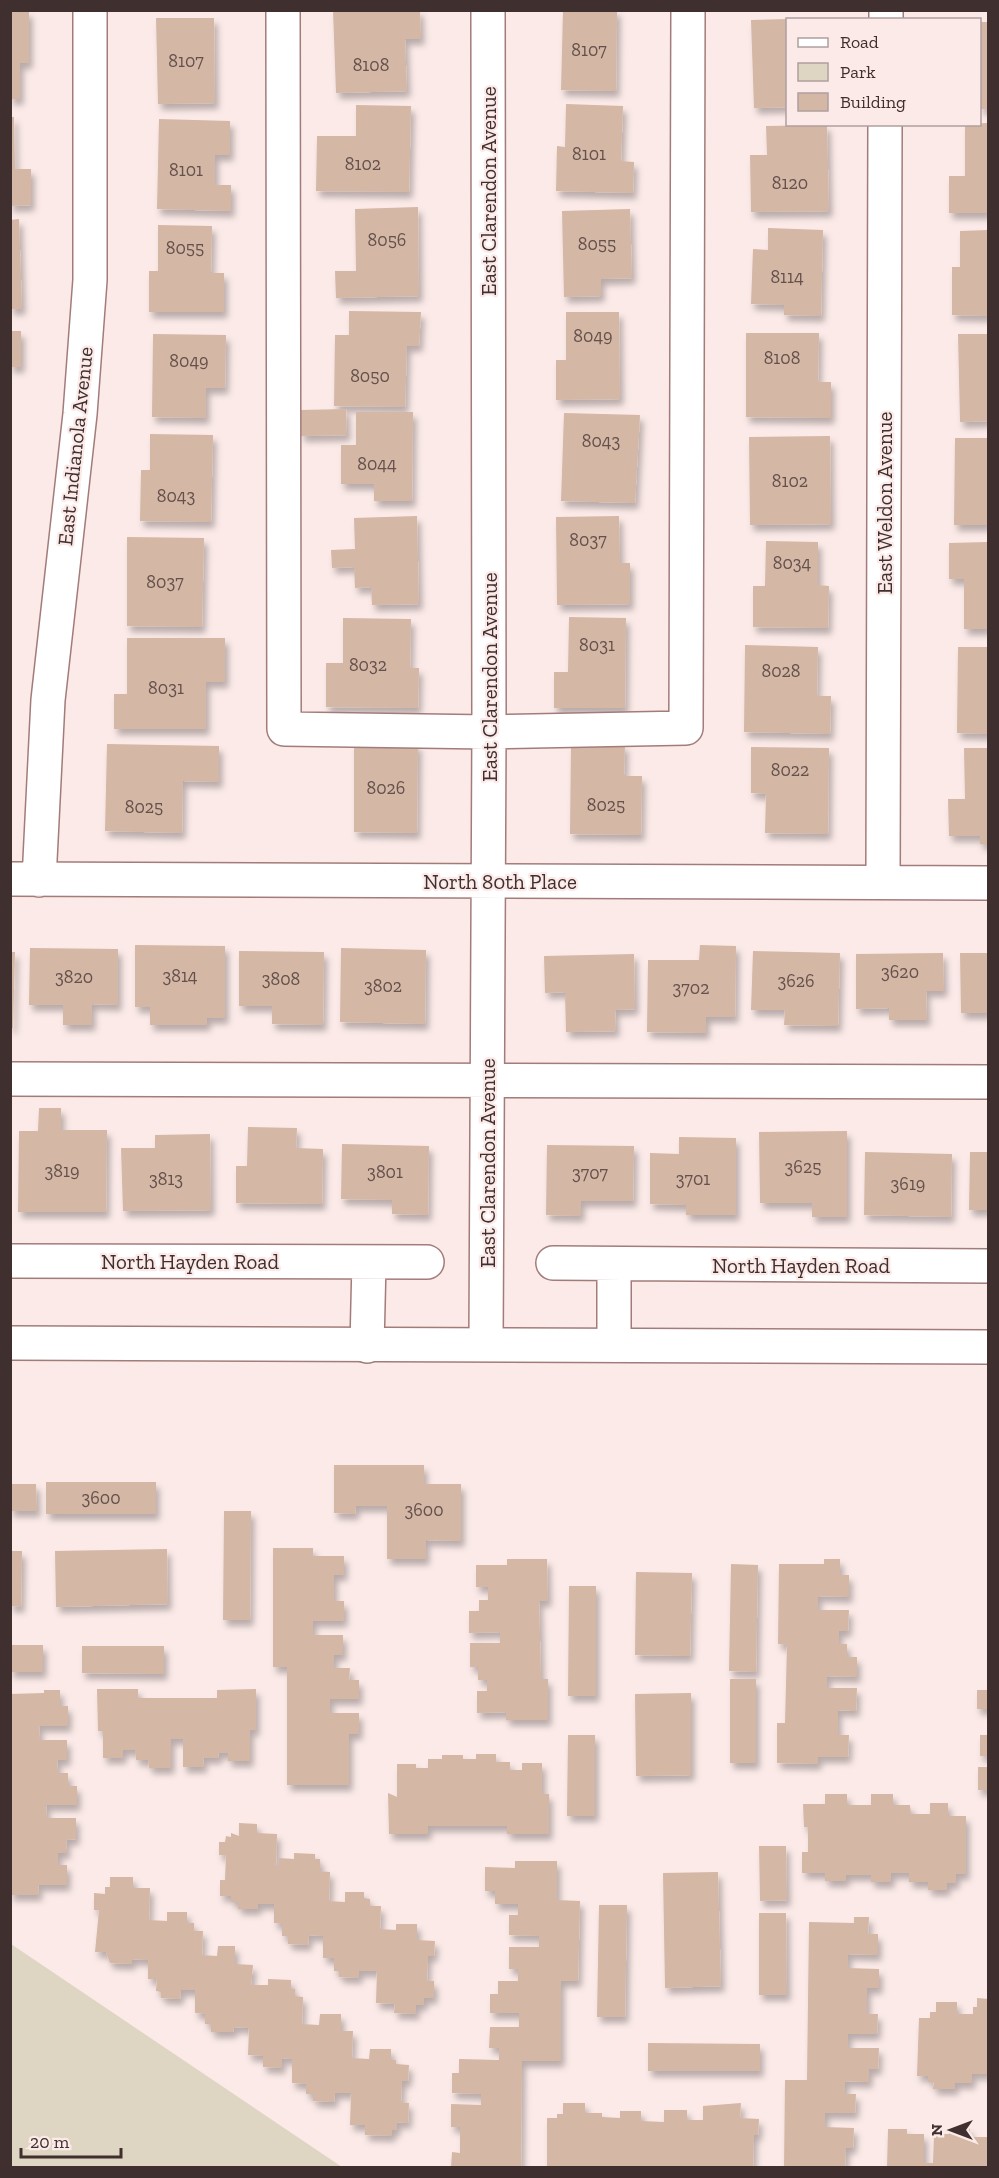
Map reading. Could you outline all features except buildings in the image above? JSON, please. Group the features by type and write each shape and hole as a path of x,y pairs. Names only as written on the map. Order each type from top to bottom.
{"street":[{"name":"East Indianola Avenue","path":"25,880 80,414 90,280 90,10"},
{"path":"283,10 284,729 489,732 686,728 688,10"},
{"name":"East Clarendon Avenue","path":"486,1344 489,881 488,10"},
{"name":"East Weldon Avenue","path":"883,882 885,126"},
{"name":"North 80th Place","path":"25,880 988,883"},
{"path":"10,1078 988,1082"},
{"name":"North Hayden Road","path":"10,1261 427,1262"},
{"path":"367,1346 369,1262"},
{"name":"North Hayden Road","path":"553,1263 988,1266"},
{"path":"614,1264 614,1345"},
{"path":"10,1343 988,1347"}],"green space":[{"path":"11,1944 342,2167 11,2167"}]}
